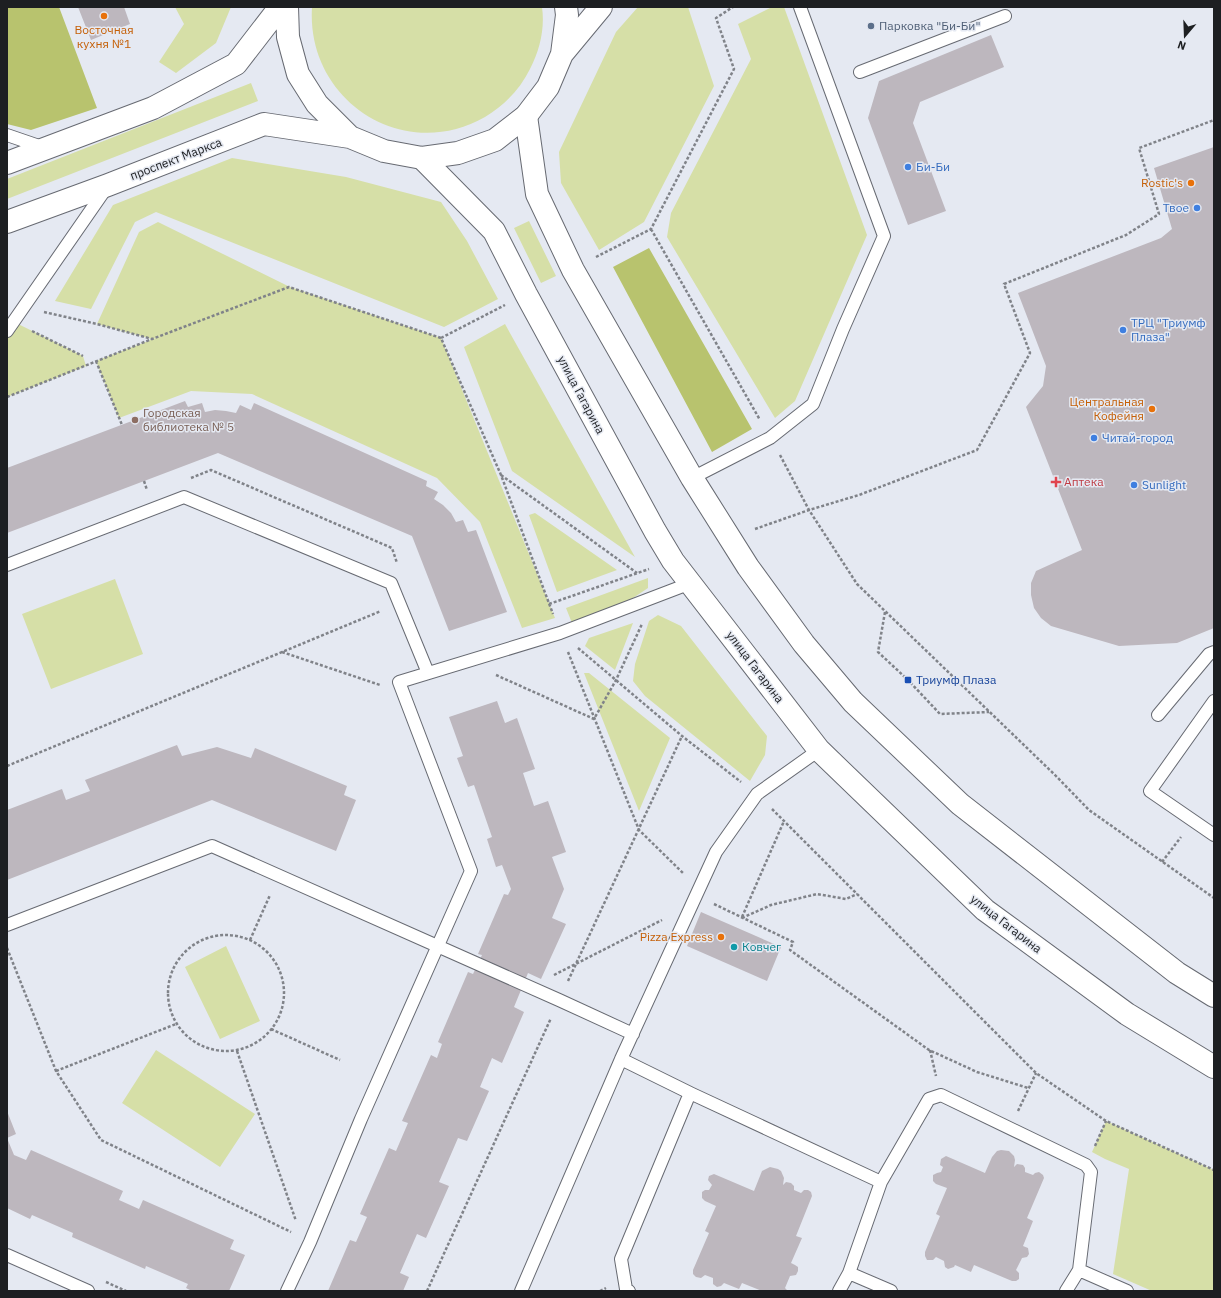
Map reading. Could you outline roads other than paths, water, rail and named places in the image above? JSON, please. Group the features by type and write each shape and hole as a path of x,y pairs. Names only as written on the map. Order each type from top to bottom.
{"main road":[{"path":"7,163 153,108 236,64 280,7"},
{"path":"287,7 288,37 298,74 318,104 350,137 384,151 422,158 458,153 495,140 526,116 548,87 562,54 567,16 566,7"},
{"path":"562,54 601,7"},
{"path":"526,116 537,194 572,270 692,478 748,567 804,644 848,696 972,814 1178,973 1214,996"},
{"name":"проспект Маркса","path":"7,222 108,185 264,124 350,137"},
{"name":"улица Гагарина","path":"422,158 494,231 526,294 655,531 673,561 819,750 985,910 1127,1014 1214,1067"}],"lane":[{"path":"692,478 770,438 813,404 843,329 884,236 800,7"},
{"path":"860,72 1005,16"},
{"path":"7,135 46,148"},
{"path":"10,326 108,185"},
{"path":"7,565 184,497 391,583 428,672"},
{"path":"287,1291 306,1240 471,871 399,682 560,633 691,583"},
{"path":"1158,715 1209,654 1214,652"},
{"path":"1214,701 1150,791 1214,835"},
{"path":"521,1291 621,1059 716,852 757,794 819,750"},
{"path":"7,925 212,846 560,1000 633,1034"},
{"path":"621,1059 690,1093 881,1182"},
{"path":"629,1291 626,1289 621,1259 690,1093"},
{"path":"839,1291 849,1273 881,1182 929,1099 941,1095 1086,1165 1091,1172 1079,1270 1066,1291"},
{"path":"7,1255 88,1291"},
{"path":"1079,1270 1127,1291"},
{"path":"849,1273 891,1291"}],"place":[{"name":"Восточная кухня №1","path":"104,16"},
{"name":"Парковка \"Би-Би\"","path":"871,26"},
{"name":"Би-Би","path":"908,167"},
{"name":"Rostic's","path":"1191,183"},
{"name":"Твое","path":"1197,208"},
{"name":"ТРЦ \"Триумф Плаза\"","path":"1123,330"},
{"name":"Центральная Кофейня","path":"1152,409"},
{"name":"Городская библиотека № 5","path":"135,420"},
{"name":"Читай-город","path":"1094,438"},
{"name":"Аптека","path":"1056,482"},
{"name":"Sunlight","path":"1134,485"},
{"name":"Триумф Плаза","path":"908,680"},
{"name":"Pizza Express","path":"721,937"},
{"name":"Ковчег","path":"734,947"}]}
